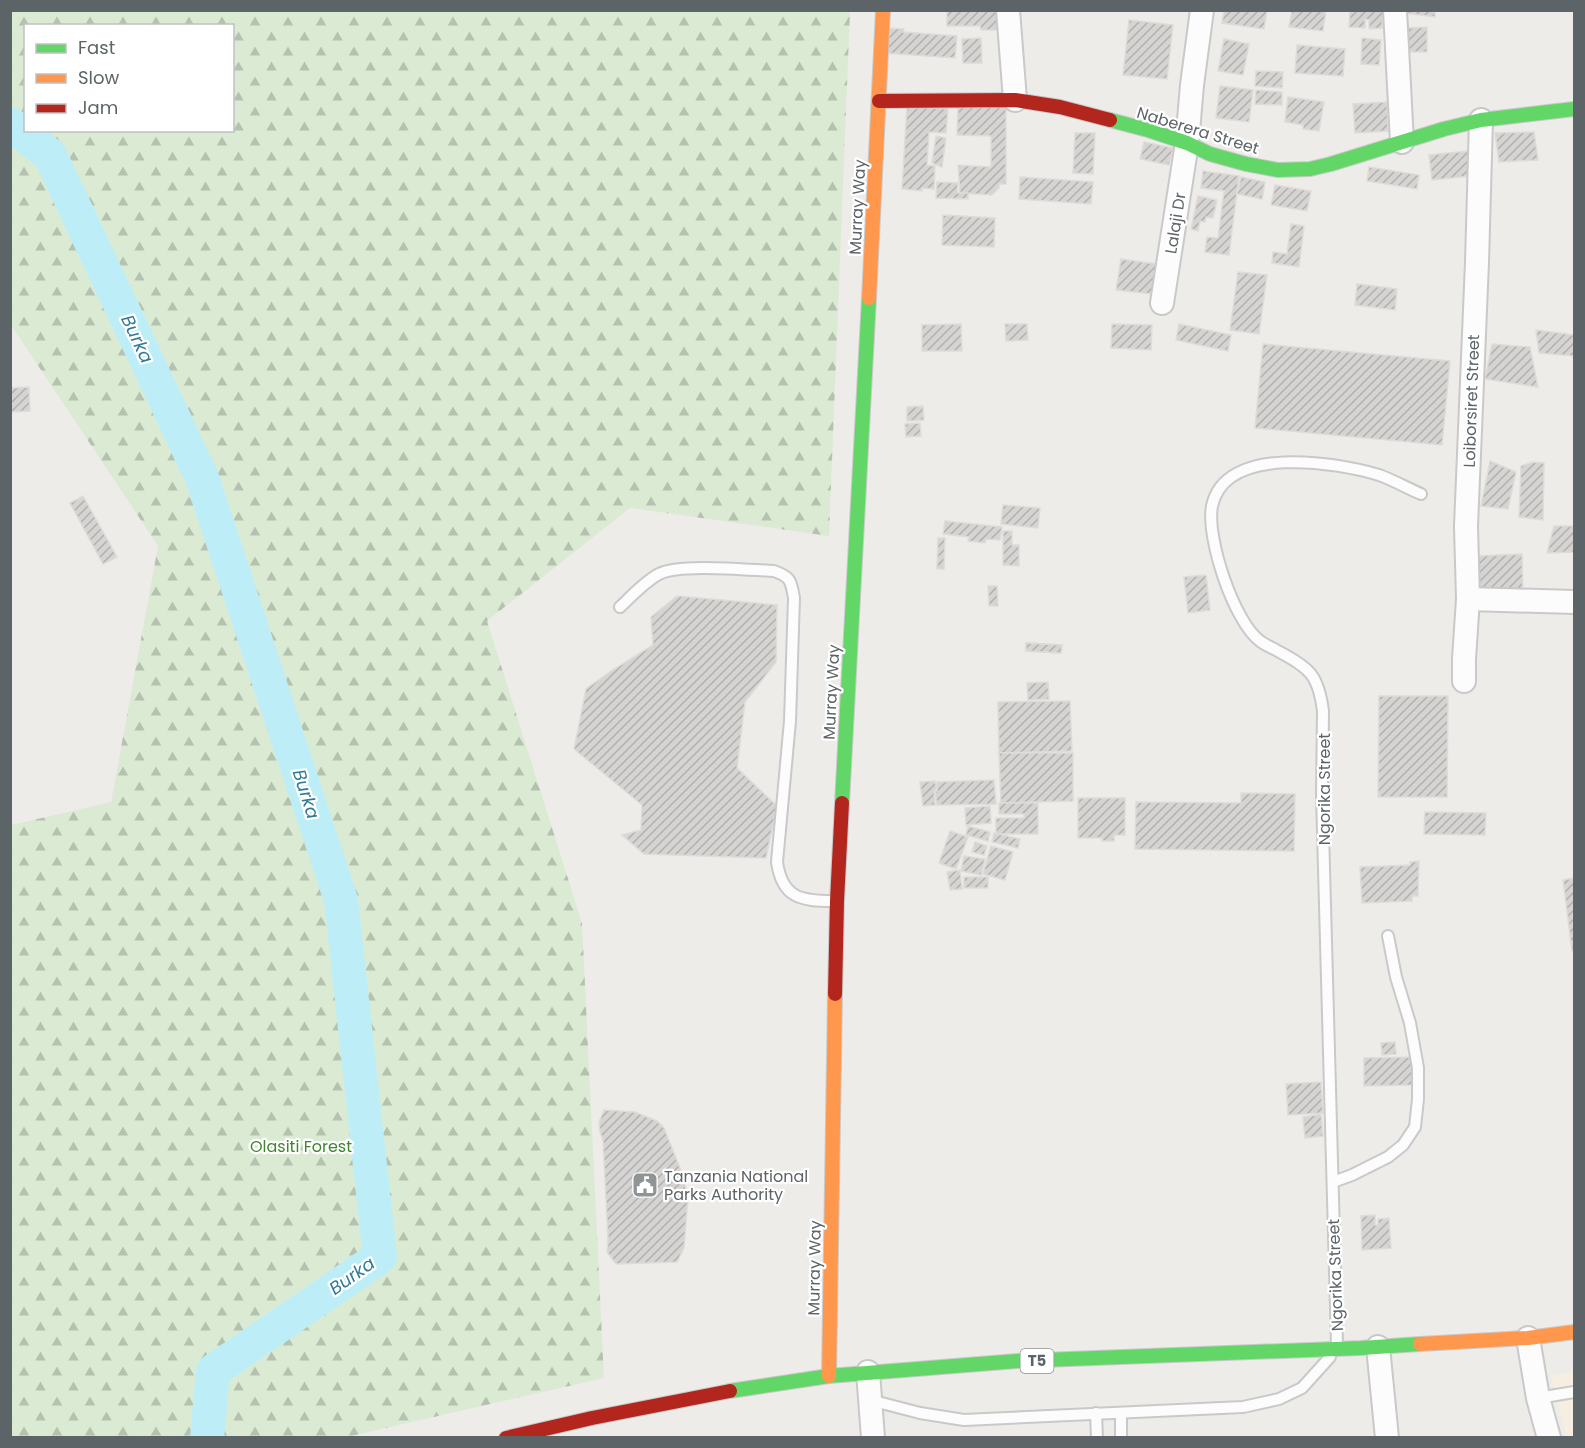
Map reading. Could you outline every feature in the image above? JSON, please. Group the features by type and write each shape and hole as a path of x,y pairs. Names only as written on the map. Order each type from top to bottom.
{"main road":[{"name":"Murray Way","path":"829,1376 837,901 883,10"},
{"name":"Naberera Street","path":"879,100 1015,100 1070,110 1148,130 1187,143 1210,154 1278,170 1310,169 1332,164 1444,129 1481,120 1575,109"},
{"name":"T5","path":"506,1437 546,1433 705,1395 868,1372 1029,1361 1378,1347 1528,1338 1575,1332"}],"street":[{"path":"1008,10 1015,100"},
{"name":"Lalaji Dr","path":"1162,303 1187,143 1202,10"},
{"path":"1395,10 1402,142"},
{"name":"Loiborsiret Street","path":"1464,681 1468,599 1466,526 1481,120"},
{"path":"1468,599 1575,602"},
{"path":"1528,1338 1538,1398 1549,1437"},
{"path":"1378,1347 1388,1437"},
{"path":"868,1372 873,1437"}],"lane":[{"name":"Ngorika Street","path":"1338,1349 1322,795 1322,699 1313,675 1304,666 1260,642 1251,632 1233,602 1213,537 1212,506 1219,490 1230,478 1248,468 1268,463 1325,463 1380,476 1421,494"},
{"path":"620,607 660,573 677,569 774,571 786,575 792,582 794,608 790,721 777,862 779,876 786,890 796,896 815,901 837,901"},
{"path":"1333,1182 1388,1157 1403,1145 1415,1127 1418,1068 1410,1023 1396,977 1388,936"},
{"path":"870,1400 920,1413 964,1420 1243,1407 1279,1399 1302,1388 1338,1349"},
{"path":"1538,1398 1575,1392"},
{"path":"1096,1413 1097,1437"},
{"path":"1121,1413 1121,1437"}],"shaded area":[{"path":"1574,1371 1574,1437 1567,1437 1551,1376"}],"green space":[{"name":"Olasiti Forest","path":"11,10 850,11 829,536 630,508 487,621 582,923 604,1378 347,1437 11,1437 11,825 111,802 158,546 11,325"}],"building":[{"path":"947,10 1002,10 1002,30 981,30 980,26 947,26"},
{"path":"1224,10 1267,10 1264,29 1222,23"},
{"path":"1292,10 1326,10 1323,31 1289,27"},
{"path":"1350,10 1383,10 1382,28 1369,29 1369,20 1365,19 1365,28 1349,27"},
{"path":"1405,10 1435,10 1435,17 1405,13"},
{"path":"1129,20 1173,25 1167,79 1123,75"},
{"path":"1427,27 1427,52 1408,52 1408,28"},
{"path":"887,28 904,29 903,32 957,36 955,58 885,53"},
{"path":"981,38 982,63 963,63 962,39"},
{"path":"1362,38 1381,40 1379,65 1361,64"},
{"path":"1224,39 1249,44 1243,75 1218,71"},
{"path":"1297,45 1345,49 1343,76 1295,73"},
{"path":"1256,71 1283,72 1282,88 1255,86"},
{"path":"1220,86 1253,90 1249,122 1216,118"},
{"path":"1256,90 1282,92 1282,105 1255,104"},
{"path":"1288,97 1324,102 1319,131 1303,129 1303,125 1285,122"},
{"path":"1387,102 1388,131 1355,133 1353,104"},
{"path":"1006,105 1006,184 999,184 999,188 992,195 960,193 958,165 991,167 991,136 957,135 958,107"},
{"path":"907,106 948,109 946,133 929,132 927,165 935,166 934,189 922,188 922,191 902,189"},
{"path":"1534,132 1538,160 1499,162 1495,133"},
{"path":"1075,133 1095,133 1093,174 1073,173"},
{"path":"936,136 946,138 942,167 932,163"},
{"path":"1144,142 1173,148 1169,165 1140,159"},
{"path":"1468,151 1471,176 1432,180 1429,155"},
{"path":"1369,167 1419,175 1417,189 1367,181"},
{"path":"1203,171 1239,176 1229,255 1205,252 1207,237 1218,238 1224,191 1201,188"},
{"path":"1020,177 1093,182 1091,204 1019,199"},
{"path":"1241,177 1265,182 1262,199 1237,194"},
{"path":"937,182 958,183 957,193 968,193 968,199 936,198"},
{"path":"1275,185 1311,191 1307,211 1271,205"},
{"path":"1198,196 1217,200 1213,218 1206,217 1205,222 1200,221 1198,231 1191,229"},
{"path":"943,215 995,218 994,247 942,245"},
{"path":"1291,224 1304,226 1299,267 1272,263 1273,252 1287,254"},
{"path":"1121,259 1156,264 1152,294 1116,290"},
{"path":"1238,272 1267,275 1259,334 1230,330"},
{"path":"1357,284 1397,289 1395,310 1355,305"},
{"path":"961,324 962,351 922,351 922,325"},
{"path":"1005,324 1027,324 1028,340 1006,341"},
{"path":"1112,324 1152,325 1151,350 1111,348"},
{"path":"1179,324 1231,335 1228,351 1176,340"},
{"path":"1536,330 1574,335 1574,356 1539,353"},
{"path":"1263,344 1450,361 1442,445 1255,428"},
{"path":"1492,344 1530,347 1538,387 1485,379"},
{"path":"29,387 30,411 10,412 10,388"},
{"path":"923,406 924,420 907,421 907,407"},
{"path":"920,423 921,436 906,437 905,424"},
{"path":"1490,461 1516,472 1508,509 1481,506"},
{"path":"1533,462 1544,463 1543,520 1519,517 1521,466"},
{"path":"83,496 117,557 103,564 70,503"},
{"path":"1003,505 1040,508 1038,528 1001,524"},
{"path":"945,521 1002,527 1000,540 986,539 985,543 968,541 969,537 943,534"},
{"path":"1554,526 1574,526 1574,552 1547,553"},
{"path":"1003,531 1012,531 1012,545 1019,545 1019,566 1003,565"},
{"path":"938,538 945,538 944,569 937,569"},
{"path":"1522,554 1523,593 1480,592 1477,556"},
{"path":"1206,575 1210,610 1188,613 1184,577"},
{"path":"988,586 997,586 998,606 989,606"},
{"path":"677,596 777,605 776,662 745,702 737,768 777,806 766,858 644,854 622,835 641,830 642,805 574,749 586,689 653,645 651,617"},
{"path":"1026,643 1062,645 1061,653 1026,651"},
{"path":"1026,643 1062,645 1061,653 1026,651"},
{"path":"1048,682 1049,699 1028,700 1027,683"},
{"path":"1379,696 1448,696 1447,797 1378,797"},
{"path":"1070,701 1072,751 999,753 998,702"},
{"path":"999,753 1073,753 1073,801 1001,803"},
{"path":"994,780 996,804 937,805 935,791 937,791 937,782"},
{"path":"935,781 937,790 934,790 935,805 923,806 920,782"},
{"path":"1241,793 1295,794 1294,851 1135,849 1136,802 1241,803"},
{"path":"1078,798 1125,798 1125,835 1114,835 1114,841 1102,841 1102,838 1078,838"},
{"path":"999,803 1038,803 1038,834 996,834 996,818 1024,818 1024,814 999,814"},
{"path":"990,806 991,823 966,825 965,808"},
{"path":"1425,812 1486,813 1485,835 1424,834"},
{"path":"968,826 990,832 988,841 966,835"},
{"path":"950,831 968,837 956,869 939,863"},
{"path":"994,833 1020,839 1018,848 992,842"},
{"path":"975,842 987,846 984,855 972,852"},
{"path":"991,846 1013,852 1005,880 983,874"},
{"path":"964,856 985,859 981,875 961,871"},
{"path":"1419,861 1418,896 1412,896 1412,901 1362,903 1360,867 1410,865 1410,862"},
{"path":"960,870 962,889 950,890 947,872"},
{"path":"964,877 988,877 988,888 964,888"},
{"path":"1574,878 1574,951 1572,951 1563,880"},
{"path":"1395,1042 1396,1054 1382,1055 1381,1043"},
{"path":"1413,1057 1413,1085 1364,1086 1364,1058"},
{"path":"1321,1082 1323,1113 1288,1115 1286,1084"},
{"name":"Tanzania National Parks Authority","path":"604,1110 635,1112 657,1121 664,1128 682,1173 688,1197 684,1248 677,1262 616,1264 607,1252 603,1140 599,1122"},
{"path":"1321,1114 1323,1136 1305,1138 1303,1117"},
{"path":"1375,1215 1375,1225 1378,1225 1378,1219 1389,1218 1391,1248 1362,1250 1361,1216"}],"waterway":[{"name":"Burka","path":"10,124 50,155 202,478 341,900 380,1257 213,1371 207,1438"}],"traffic: fast":[{"path":"1110,120 1187,143 1210,154 1278,170 1310,169 1331,164 1481,120 1574,109"},
{"path":"842,803 869,298"},
{"path":"730,1391 829,1376 1017,1361 1420,1344"}],"traffic: slow":[{"path":"869,298 883,10"},
{"path":"829,1376 835,994"},
{"path":"1420,1344 1528,1338 1574,1332"}],"traffic: jam":[{"path":"879,101 1015,100 1060,107 1110,120"},
{"path":"835,994 842,803"},
{"path":"506,1438 592,1418 730,1391"}],"place":[{"name":"Tanzania National Parks Authority","path":"645,1185"}]}
